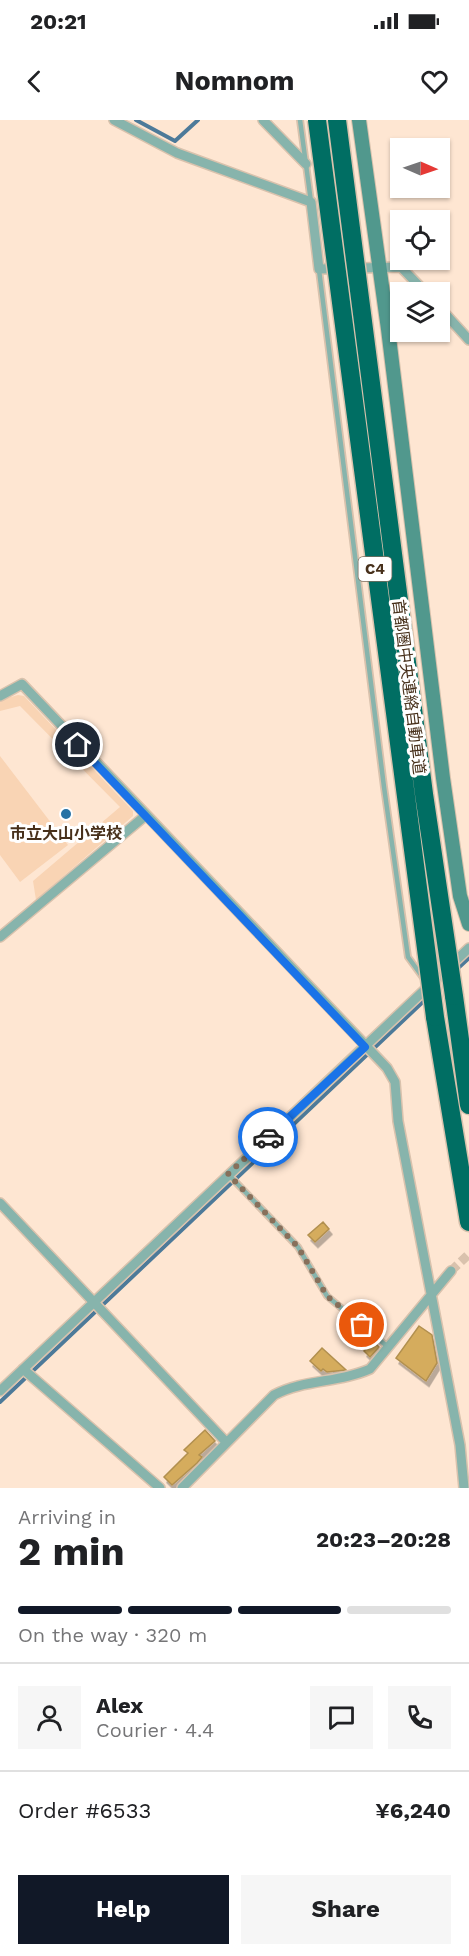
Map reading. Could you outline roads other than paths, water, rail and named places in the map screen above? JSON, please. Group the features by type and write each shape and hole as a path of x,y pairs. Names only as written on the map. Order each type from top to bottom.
{"highway":[{"name":"首都圏中央連絡自動車道","path":"317,120 435,1017 469,1222"},
{"name":"首都圏中央連絡自動車道","path":"337,120 431,845 458,996 469,1105"},
{"path":"458,996 469,1037"}],"street":[{"path":"114,120 177,153 311,202 319,269 401,267 415,282"},
{"path":"262,120 306,164"},
{"path":"359,120 380,266 391,398 460,896 469,924"},
{"path":"450,319 469,340"},
{"path":"0,696 22,684 387,1068 395,1082 398,1121 460,1445 464,1488"},
{"path":"0,937 145,816"},
{"path":"0,1390 469,948"},
{"path":"0,1203 226,1442"},
{"path":"182,1488 274,1395 289,1387 353,1377 370,1369 390,1348 452,1271"},
{"path":"22,1369 160,1488"}],"lane":[{"path":"300,120 311,202"},
{"path":"319,269 384,787 408,957 412,966 430,985"},
{"path":"366,401 376,399"},
{"path":"336,404 356,402"},
{"path":"395,583 418,580"},
{"path":"360,588 383,585"},
{"path":"384,787 443,778"},
{"path":"228,1174 298,1247 327,1296 390,1348"}],"waterway":[{"path":"136,120 175,141 198,120"},
{"path":"456,970 469,958"},
{"path":"0,1402 427,998"}],"tunnel":[{"path":"451,1271 469,1254"}],"place":[{"name":"市立大山小学校","path":"66,814"}]}
